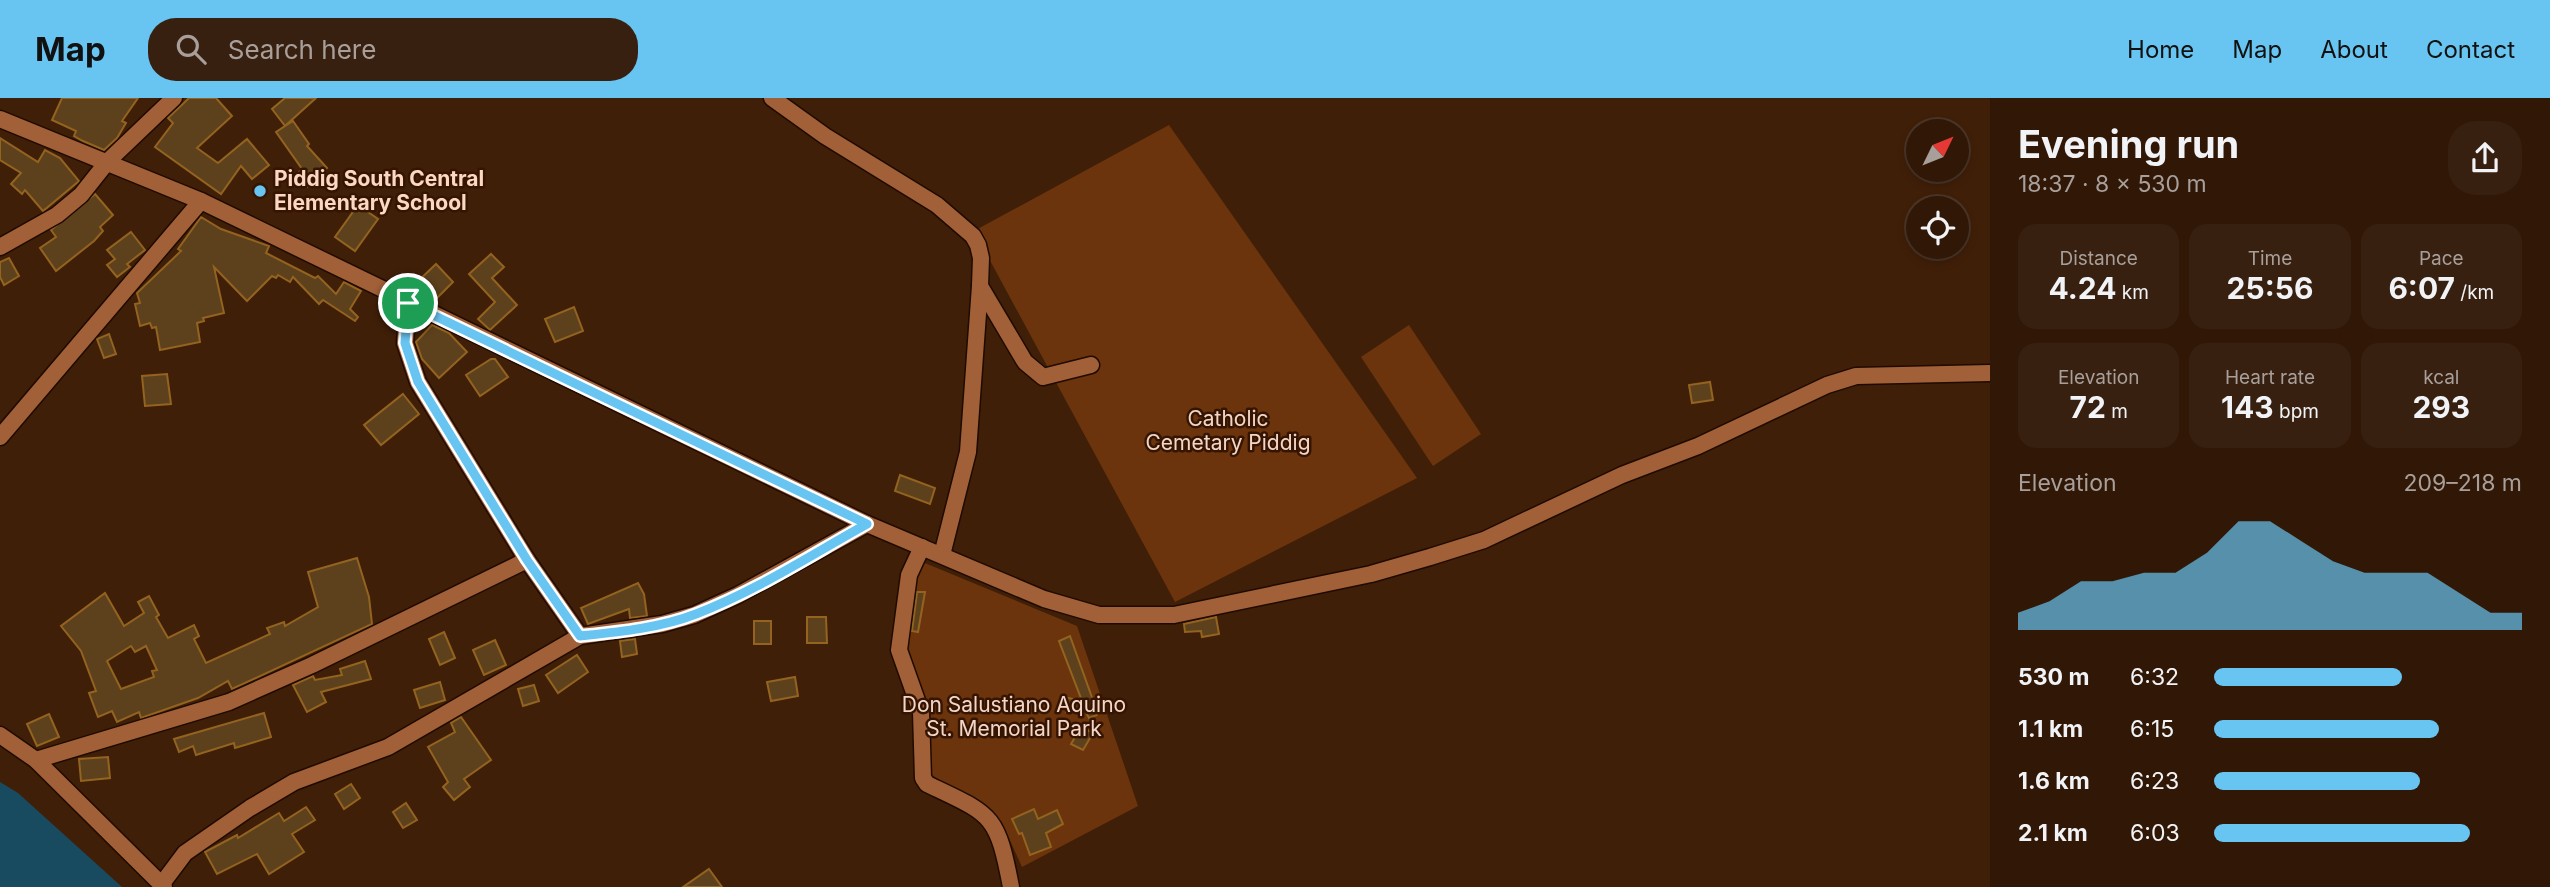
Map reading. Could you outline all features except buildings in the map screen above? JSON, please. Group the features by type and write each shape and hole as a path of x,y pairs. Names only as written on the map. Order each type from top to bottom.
{"street":[{"path":"0,247 73,202 108,161 174,98"},
{"path":"772,98 825,136 937,205 973,236 981,258 968,452 942,555"},
{"path":"0,119 201,201 867,524 1044,599 1099,615 1174,615 1371,573 1484,540 1622,475 1698,446 1828,385 1856,376 1990,373"},
{"path":"0,437 201,201"},
{"path":"980,286 1025,362 1035,372 1043,377 1091,365"},
{"path":"408,303 405,343 418,382 527,560 580,636"},
{"path":"0,735 36,760 162,886 185,853 250,808 294,782 388,747 580,636 662,624 694,615 738,595 867,524"},
{"path":"922,547 909,575 899,650 921,712 923,778 927,783 986,814 996,829 1011,887"},
{"path":"36,760 229,702 312,665 527,560"}],"green space":[{"name":"Catholic Cemetary Piddig","path":"1169,125 1417,478 1175,602 974,231"},
{"path":"1409,325 1481,434 1433,466 1361,357"},
{"name":"Don Salustiano Aquino St. Memorial Park","path":"920,561 1077,626 1138,806 1022,867 1003,825 992,811 930,774 902,653"}],"water":[{"path":"0,782 18,793 122,887 0,887"}],"place":[{"name":"Piddig South Central Elementary School","path":"260,191"}],"route":[{"path":"408,303 867,524 738,595 694,615 662,624 580,636 527,560 418,382 408,359 405,343 408,303"}]}
